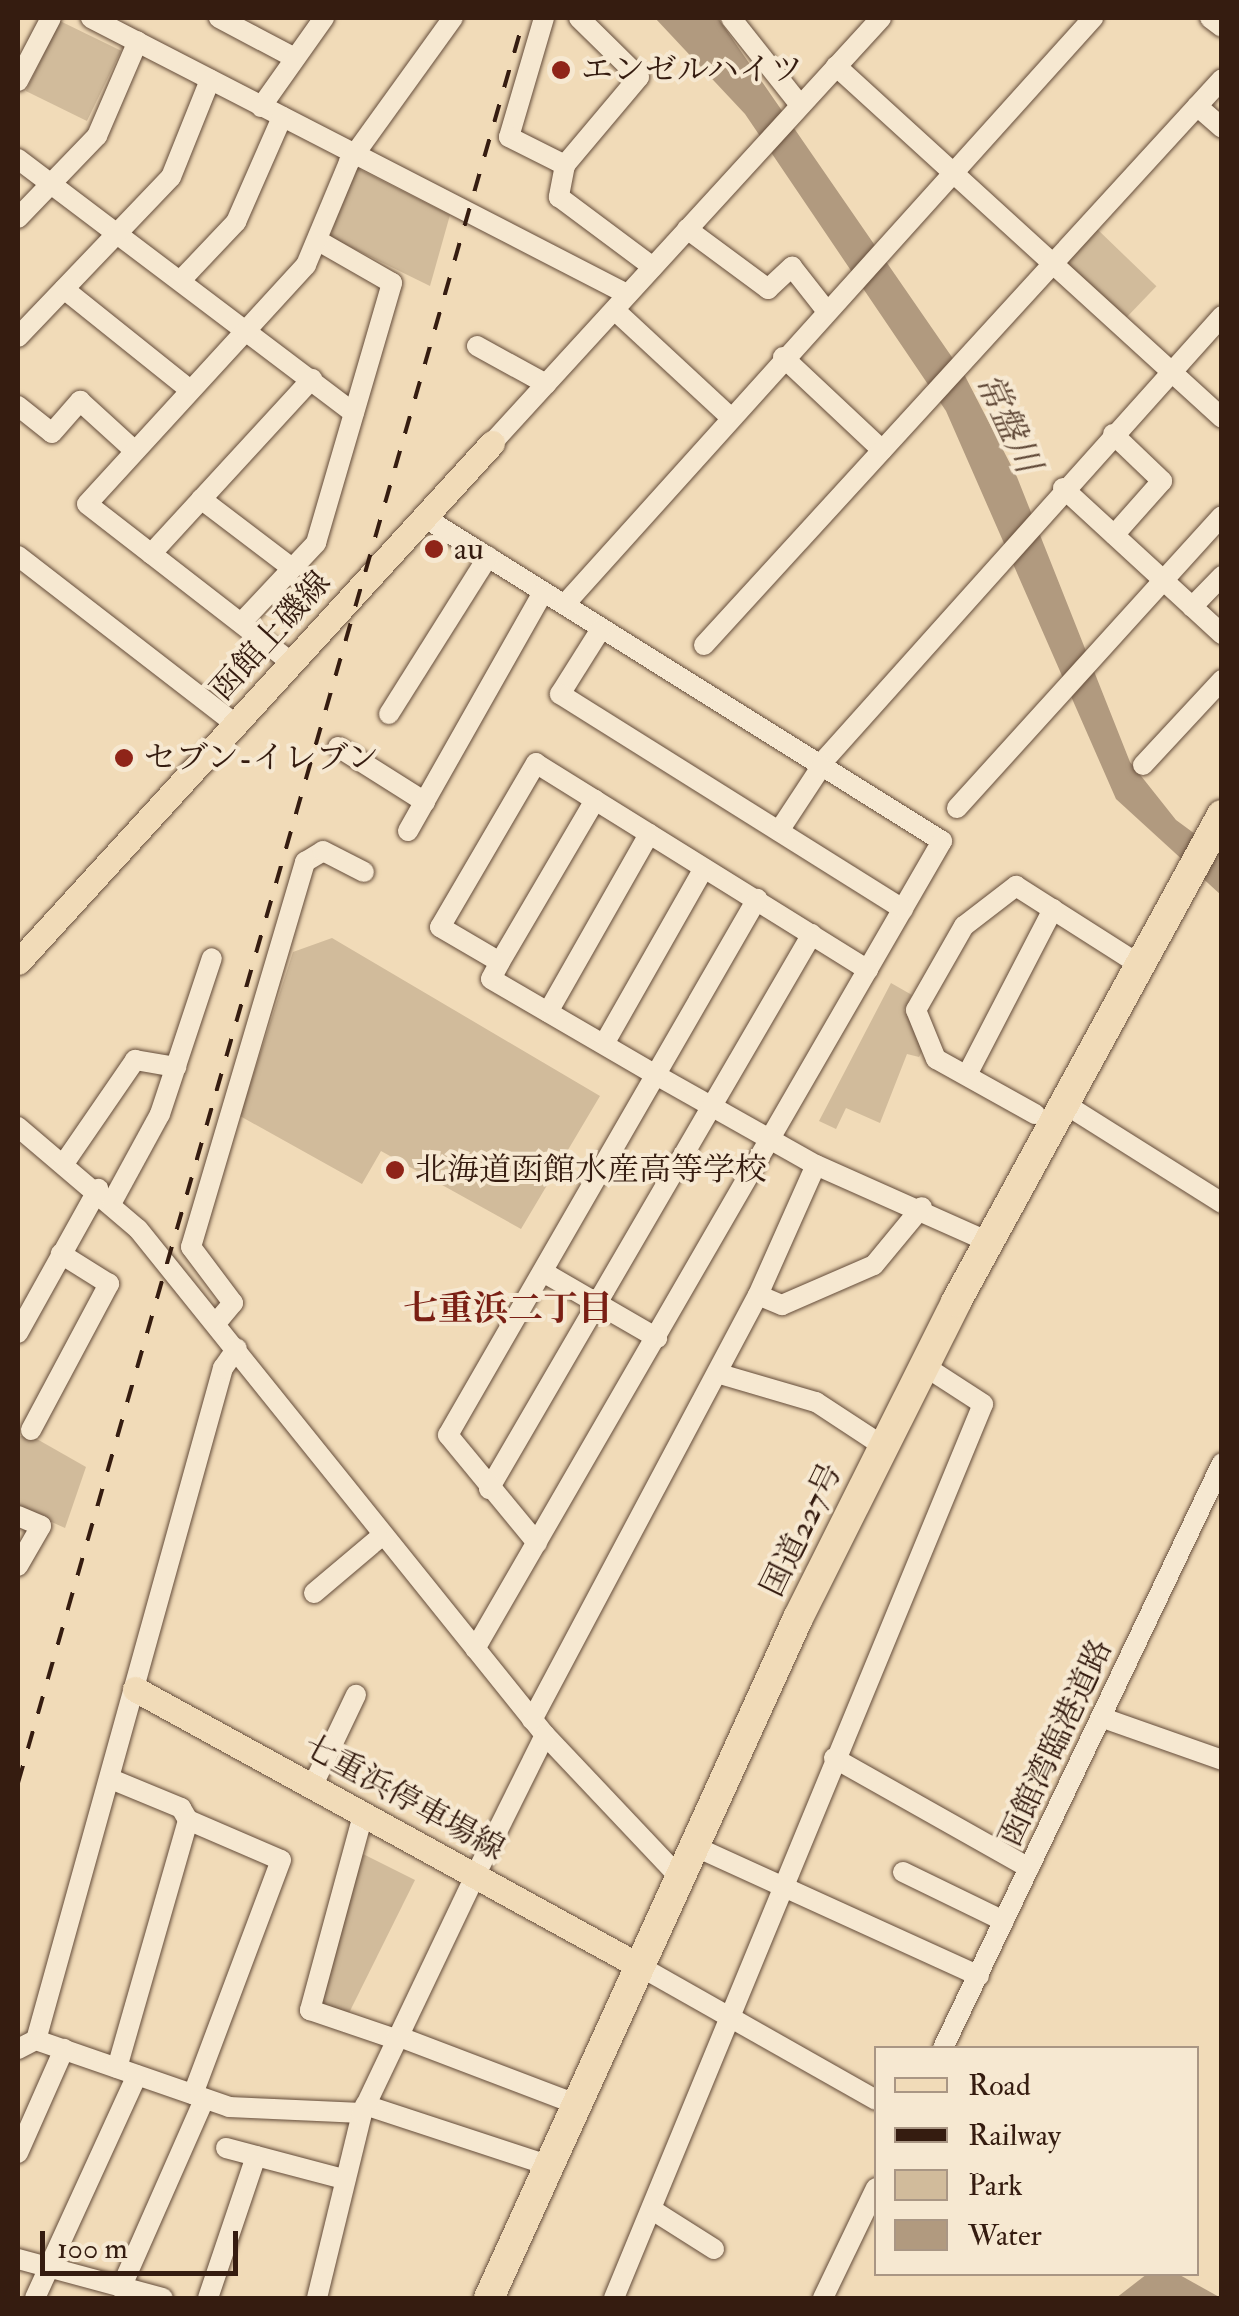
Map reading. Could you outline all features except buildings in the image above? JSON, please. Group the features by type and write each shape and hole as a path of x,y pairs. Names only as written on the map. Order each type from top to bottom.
{"highway":[{"name":"国道227号","path":"490,2298 681,1879 923,1365 1215,826"}],"main road":[{"name":"函館上磯線","path":"18,962 492,443"},
{"name":"七重浜停車場線","path":"135,1689 313,1785 473,1880 641,1966"}],"street":[{"path":"18,81 51,18"},
{"path":"219,18 295,58"},
{"path":"261,107 324,18"},
{"path":"292,663 86,504 247,329 317,240 354,155 453,18"},
{"path":"544,18 509,137 564,164"},
{"path":"579,18 639,76 564,164 559,197 653,267"},
{"path":"731,18 796,110"},
{"path":"492,443 882,18"},
{"path":"564,604 728,415 1092,18"},
{"path":"1210,18 1222,27"},
{"path":"102,20 261,107 627,294"},
{"path":"18,218 96,136 138,41"},
{"path":"836,66 1222,418"},
{"path":"704,644 1222,79"},
{"path":"18,337 171,177 210,80"},
{"path":"1197,106 1222,128"},
{"path":"182,279 236,222 282,117"},
{"path":"18,159 55,180 354,413"},
{"path":"687,229 768,290 792,267 825,309"},
{"path":"241,623 316,543 392,282 317,240"},
{"path":"64,289 190,390"},
{"path":"621,316 728,415"},
{"path":"779,831 820,766 1006,551 1222,316"},
{"path":"477,346 546,384"},
{"path":"783,357 882,450"},
{"path":"151,554 312,379"},
{"path":"18,406 52,433 80,401 135,451"},
{"path":"1113,434 1162,481 1114,535"},
{"path":"1064,488 1222,634"},
{"path":"201,499 292,568"},
{"path":"957,808 1222,516"},
{"path":"424,518 942,841 475,1649"},
{"path":"18,556 236,724"},
{"path":"389,714 488,557"},
{"path":"1192,607 1222,576"},
{"path":"408,831 544,592"},
{"path":"601,628 560,694 903,909"},
{"path":"1143,765 1222,680"},
{"path":"338,748 425,802"},
{"path":"500,962 440,928 536,763 868,970"},
{"path":"595,800 490,980 816,1165 922,1206 991,1243"},
{"path":"548,1012 649,834"},
{"path":"217,1322 233,1303 192,1247 305,862 323,851 364,872"},
{"path":"604,1044 704,868"},
{"path":"1035,1114 936,1059 916,1010 964,926 1016,886 1140,964"},
{"path":"537,1543 448,1436 757,899"},
{"path":"967,1075 1053,909"},
{"path":"490,1488 600,1305 812,934"},
{"path":"18,1333 61,1254 105,1196 140,1160 212,958"},
{"path":"65,1162 135,1060 176,1067"},
{"path":"1065,1104 1222,1203"},
{"path":"21,1136 65,1162 105,1196 217,1322 538,1728 681,1879"},
{"path":"317,2298 363,2109 473,1880 538,1728 720,1374 816,1165"},
{"path":"758,1295 782,1305 874,1265 922,1206"},
{"path":"31,1430 110,1284 61,1254"},
{"path":"543,1272 657,1338"},
{"path":"237,1348 223,1368 111,1779 23,2042 64,2050 198,2097 363,2109 552,2166"},
{"path":"614,2298 654,2211 781,1888 982,1404 923,1365"},
{"path":"720,1374 816,1402 884,1446"},
{"name":"函館湾臨港道路","path":"945,2046 1222,1463"},
{"path":"18,1516 41,1526 18,1566"},
{"path":"314,1593 378,1539"},
{"path":"313,1785 356,1695"},
{"path":"1103,1718 1222,1760"},
{"path":"834,1758 1030,1868"},
{"path":"111,1779 181,1808 188,1820 281,1860 198,2097 121,2288"},
{"path":"35,2298 127,2071 188,1820"},
{"path":"360,1826 310,2010 396,2037 579,2105"},
{"path":"696,1847 979,1976"},
{"path":"903,1872 1004,1921"},
{"path":"641,1966 874,2099"},
{"path":"18,2153 64,2050"},
{"path":"226,2148 343,2179"},
{"path":"208,2298 256,2156"},
{"path":"823,2298 874,2192"},
{"path":"654,2211 714,2250"},
{"path":"18,2259 163,2298"}],"green space":[{"path":"60,21 121,51 87,121 26,91"},
{"path":"353,166 450,215 430,286 330,237"},
{"path":"1096,228 1156,286 1124,320 1063,262"},
{"path":"332,938 600,1096 521,1229 381,1151 362,1184 240,1116 293,952"},
{"path":"891,983 912,995 904,1010 924,1047 919,1057 907,1054 880,1123 846,1108 836,1129 819,1121"},
{"path":"28,1434 86,1467 65,1528 18,1507 18,1437"},
{"path":"355,1850 415,1880 347,2017 317,2006"}],"water":[{"path":"655,18 718,18 965,376 1017,477 1130,762 1176,820 1221,853 1221,895 1116,799 946,411 745,114"},
{"path":"1144,2276 1182,2276 1221,2298 1116,2298"}],"railway":[{"path":"18,1783 524,18"}],"place":[{"name":"エンゼルハイツ","path":"561,70"},
{"name":"au","path":"434,549"},
{"name":"セブン-イレブン","path":"124,758"},
{"name":"北海道函館水産高等学校","path":"395,1170"}],"district":[{"name":"七重浜二丁目","path":"508,1309"}],"water label":[{"name":"常盤川","path":"1008,423"}]}
